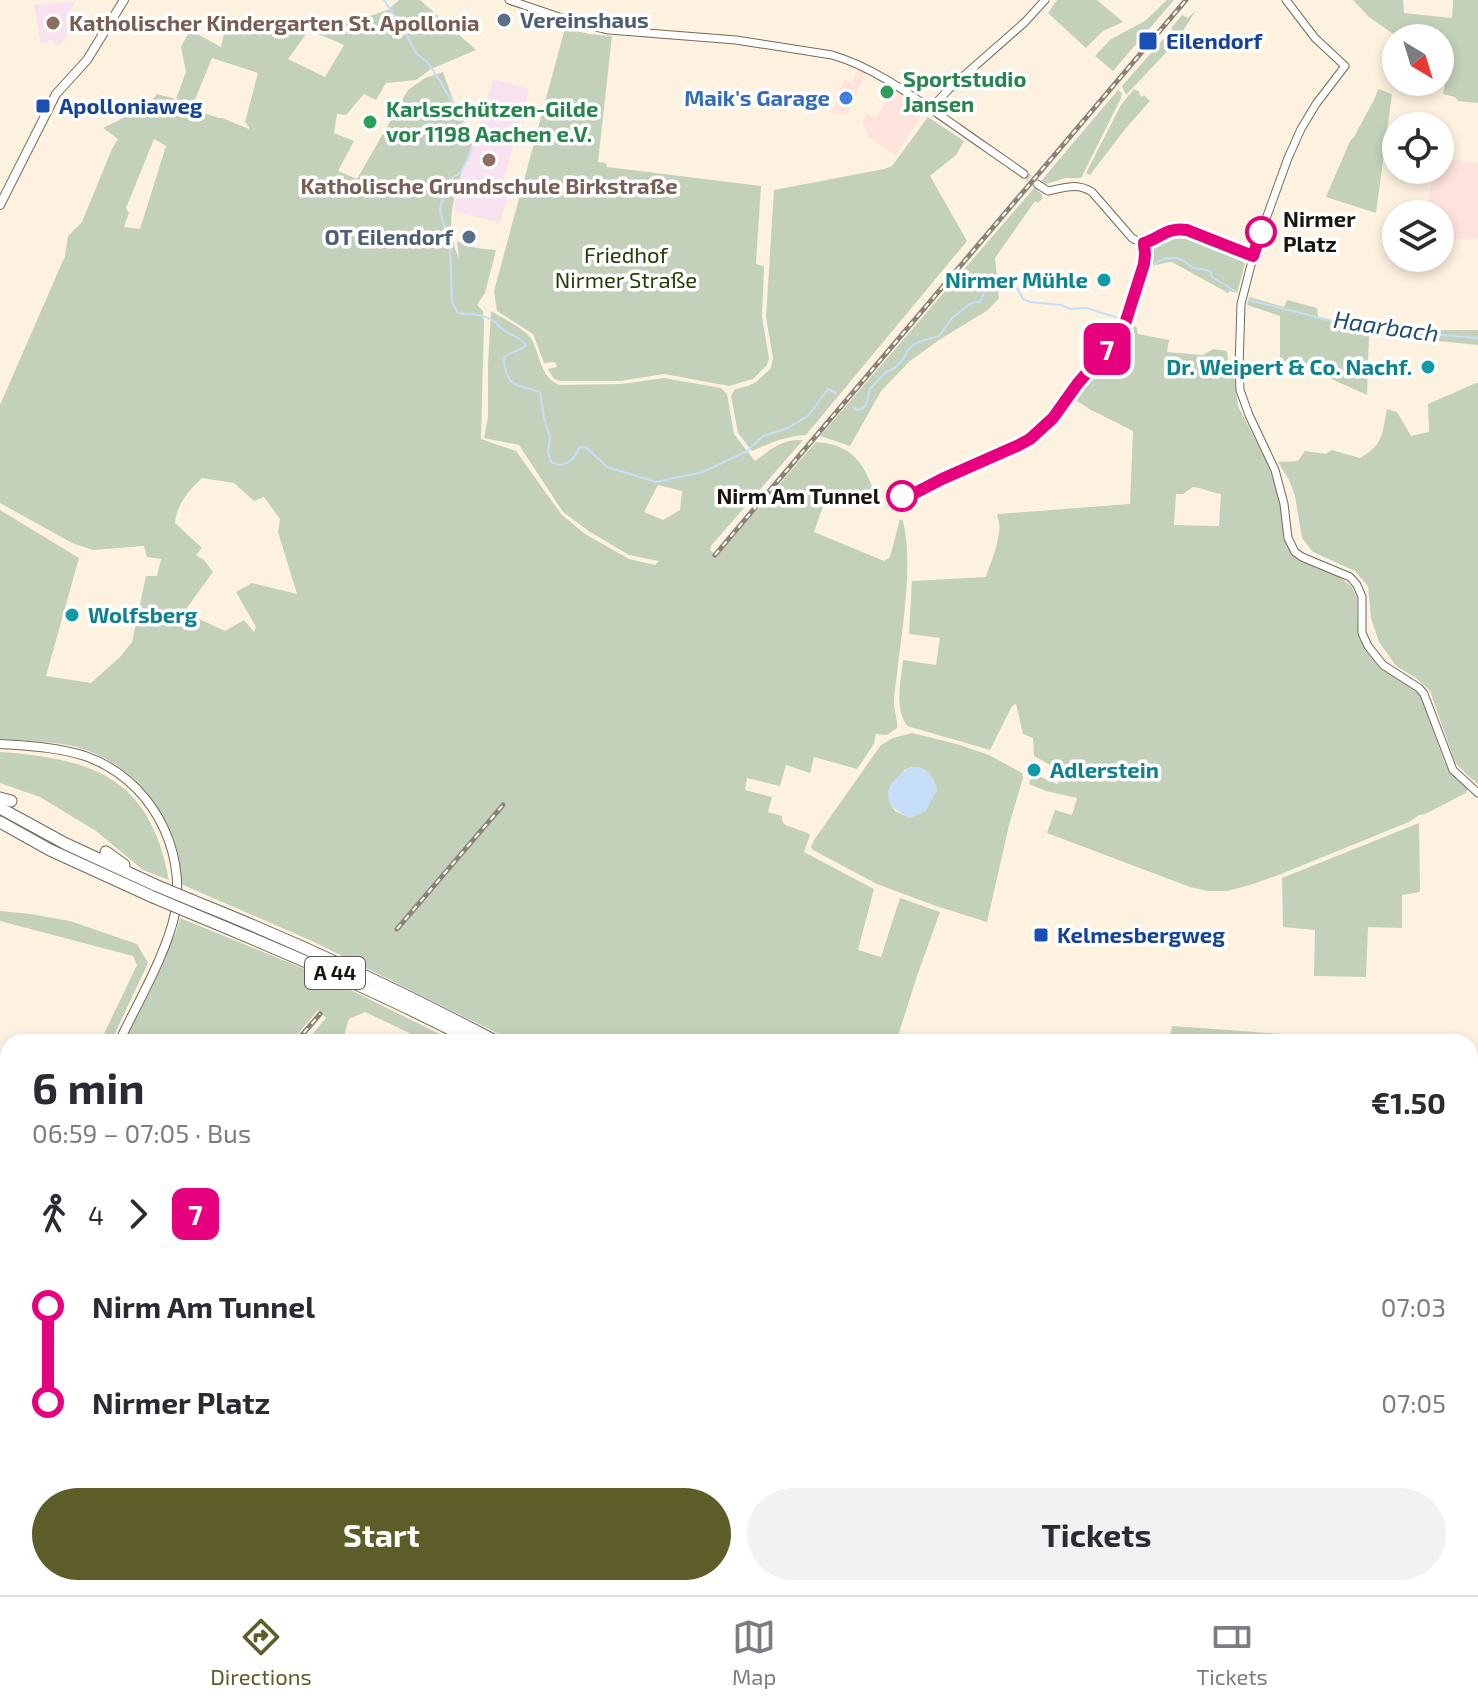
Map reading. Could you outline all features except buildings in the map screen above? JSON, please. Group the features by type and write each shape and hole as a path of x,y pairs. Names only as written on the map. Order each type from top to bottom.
{"highway":[{"name":"A 44","path":"4,802 66,844 191,913 339,975 460,1034"},
{"name":"A 44","path":"0,822 50,850 271,932 415,998 482,1034"},
{"path":"106,852 150,888"}],"main road":[{"path":"0,205 56,94 87,60 124,0"},
{"path":"0,744 64,751 107,766 151,805 166,833 175,862 175,913 162,951 123,1034"}],"street":[{"path":"509,0 609,30 736,40 847,59 879,74 1024,174"},
{"path":"931,108 1045,0"},
{"path":"1286,0 1315,38 1345,66 1301,129 1253,256 1241,304 1240,390 1275,470 1284,504 1288,538 1295,552 1350,577 1357,585 1362,597 1362,633 1368,646 1383,665 1424,694 1453,770 1478,793"},
{"path":"1037,184 1048,191 1067,186 1092,192 1138,242 1149,242 1167,231 1180,229 1253,256"}],"shaded area":[{"name":"Katholischer Kindergarten St. Apollonia","path":"76,1 65,20 75,26 58,46 50,39 41,44 34,5"},
{"path":"858,68 866,72 848,114 832,112 844,79 853,82"},
{"name":"Katholische Grundschule Birkstraße","path":"493,79 529,89 504,179 510,188 500,223 454,211 458,185"},
{"path":"894,91 924,111 896,155 868,137 862,123 867,114 875,118"},
{"path":"1454,160 1478,163 1478,239 1454,240 1454,200 1429,200 1431,184 1454,184"}],"green space":[{"path":"399,0 420,0 476,50 431,69 416,80 386,83 376,100 364,94 346,115 337,114 334,133 354,141 338,171 357,179 408,90 425,78 443,72 459,117 474,140 454,199 451,229 454,244 459,258 457,241 471,247 496,250 485,293 477,305 483,311 484,324 481,439 516,451 561,514 585,534 629,559 655,565 659,561 629,555 590,532 563,512 519,445 484,438 488,417 491,311 530,337 544,371 560,385 621,384 664,378 721,388 727,394 734,434 755,461 782,443 803,440 711,546 710,550 717,556 816,442 840,447 856,458 867,475 876,501 851,499 829,489 814,532 884,561 890,557 900,519 903,521 907,573 894,698 897,728 887,735 876,734 874,744 857,769 814,757 810,773 786,765 780,786 747,778 745,790 772,797 768,812 782,816 785,825 810,835 804,852 874,889 858,950 881,957 900,898 940,912 899,1034 499,1034 312,941 181,884 179,862 165,821 141,786 106,759 65,744 0,739 0,510 79,558 46,676 91,683 120,657 132,642 146,576 157,576 161,559 147,557 144,546 93,550 72,543 0,503 0,405 65,256 68,236 82,222 118,139 103,128 147,106 157,94 176,99 186,72 181,47 190,30 221,47 227,19 274,21 289,25 363,18 388,10","holes":["309,30 344,45 325,77 288,59","212,58 258,73 245,122 249,129 191,109","154,139 166,146 140,229 124,227 129,213 126,208","202,478 234,483 254,501 264,497 280,519 278,532 297,594 252,583 236,592 256,627 254,632 244,620 225,631 184,612 213,572 196,555 202,548 175,523 181,504","658,485 682,491 680,510 663,520 644,512"]},
{"path":"1057,0 1097,0 1123,22 1103,31 1086,48 1048,13"},
{"path":"1167,0 1174,0 1113,71 1095,56 1111,39 1145,21"},
{"path":"1353,0 1403,0 1404,13 1452,18 1453,0 1478,0 1478,103 1458,101 1451,96 1454,96 1454,24 1382,26"},
{"path":"1196,10 1176,42 1126,95 1122,86 1182,15 1188,18"},
{"name":"Friedhof Nirmer Straße","path":"565,28 612,36 598,162 606,163 607,167 761,186 756,264 764,266 762,317 769,358 767,365 753,379 729,386 664,374 620,381 560,381 554,379 548,369 557,367 555,362 544,363 533,334 497,311 494,291"},
{"path":"1134,89 1150,101 1090,175 1086,173 1121,105"},
{"path":"1378,89 1382,90 1382,96 1392,96 1390,112 1382,112 1382,168 1376,213 1326,197 1350,141"},
{"path":"1118,90 1122,93 1121,98 1081,178 1066,178 1046,184 1041,181"},
{"path":"928,117 964,141 956,155 930,176 967,241 806,435 785,438 752,451 738,433 731,396 735,389 756,382 771,368 773,358 766,317 774,190 892,166"},
{"path":"1035,187 1042,199 1038,203 1035,201 995,258 999,298 988,310 910,361 881,391 850,446 820,436"},
{"path":"1174,233 1186,234 1242,257 1245,264 1237,293 1228,293 1172,262 1149,264 1154,245"},
{"path":"1249,297 1284,307 1287,300 1317,308 1318,317 1378,330 1478,330 1478,345 1369,334 1367,395 1316,372 1280,363 1280,316 1247,305"},
{"path":"1136,326 1138,334 1169,340 1167,352 1203,355 1213,349 1227,351 1228,361 1232,363 1225,374 1234,376 1238,406 1276,484 1286,539 1301,560 1340,577 1352,587 1357,598 1358,634 1365,649 1380,668 1421,696 1445,763 1468,789 1466,793 1409,822 1281,874 1227,891 1208,891 1047,833 1055,810 1072,815 1077,798 1029,784 1032,773 1057,784 1065,773 1034,756 1033,738 1023,734 1016,704 1012,706 990,750 907,726 899,703 903,660 936,665 940,638 909,634 912,581 986,577 998,537 998,514 1130,504 1133,431 1074,399 1128,329","holes":["1193,487 1221,494 1219,526 1174,525 1176,494 1183,494"]},
{"path":"1476,383 1478,784 1455,762 1430,691 1396,666 1379,642 1371,618 1368,586 1355,571 1313,552 1302,538 1295,496 1278,462 1298,461 1305,451 1326,454 1332,450 1360,458 1378,443 1387,409 1397,412 1411,436 1429,432 1428,404"},
{"path":"912,733 957,744 989,755 1022,773 987,922 877,884 811,847 881,745","holes":["911,767 926,770 935,783 910,818 895,811 890,803 904,770"]},
{"path":"0,752 64,761 113,780 132,797 148,818 169,880 143,870 96,831 40,797 0,783"},
{"path":"1419,823 1420,892 1402,895 1402,928 1368,927 1366,977 1314,976 1315,930 1283,927 1282,878"},
{"path":"0,911 31,914 70,921 137,944 148,963 115,1034 104,1034 137,965 133,956 0,921"},
{"path":"180,918 322,976 440,1034 411,1034 365,1012 349,1019 344,1034 313,1034 326,1018 318,1010 298,1034 128,1034"},
{"path":"1172,1026 1282,1034 1170,1034"}],"water":[{"path":"911,767 928,772 937,790 926,811 910,818 893,806 888,793 895,780"}],"waterway":[{"name":"Haarbach","path":"384,0 416,53 428,63 440,81 472,137 468,159 460,173 446,185 440,209 450,241 452,302 458,313 490,319 526,345 504,358 505,368 514,383 540,392 550,437 548,452 551,462 565,464 580,447 587,448 607,467 656,482 703,472 747,451 763,436 788,428 808,416 828,389 836,393"},
{"name":"Haarbach","path":"1132,315 1150,267 1165,259 1177,258 1193,268 1207,270 1212,277 1235,291"},
{"name":"Haarbach","path":"853,407 862,409 870,389 886,372 894,369 915,343 939,336 952,318 971,303 980,302 991,283 1011,285 1018,289 1023,299 1030,302 1071,309 1086,308 1122,319"},
{"name":"Haarbach","path":"1249,300 1360,328 1478,338"}],"tunnel":[{"path":"1024,174 1037,184"}],"railway":[{"path":"715,555 1186,0"},
{"path":"397,929 503,805"},
{"path":"303,1034 320,1014"}],"bus line":[{"name":"7","path":"902,496 1001,455 1030,439 1053,418 1124,327 1144,264 1144,243 1167,231 1180,229 1253,256 1261,232"}],"place":[{"name":"Vereinshaus","path":"504,20"},
{"name":"Katholischer Kindergarten St. Apollonia","path":"53,23"},
{"name":"Eilendorf","path":"1148,41"},
{"name":"Sportstudio Jansen","path":"887,92"},
{"name":"Maik's Garage","path":"846,98"},
{"name":"Apolloniaweg","path":"43,106"},
{"name":"Karlsschützen-Gilde vor 1198 Aachen e.V.","path":"370,122"},
{"name":"Katholische Grundschule Birkstraße","path":"489,160"},
{"name":"Nirmer Platz","path":"1261,232"},
{"name":"OT Eilendorf","path":"469,237"},
{"name":"Nirmer Mühle","path":"1104,280"},
{"name":"Dr. Weipert & Co. Nachf.","path":"1428,367"},
{"name":"Nirm Am Tunnel","path":"902,496"},
{"name":"Wolfsberg","path":"72,615"},
{"name":"Adlerstein","path":"1034,770"},
{"name":"Kelmesbergweg","path":"1041,935"}]}
